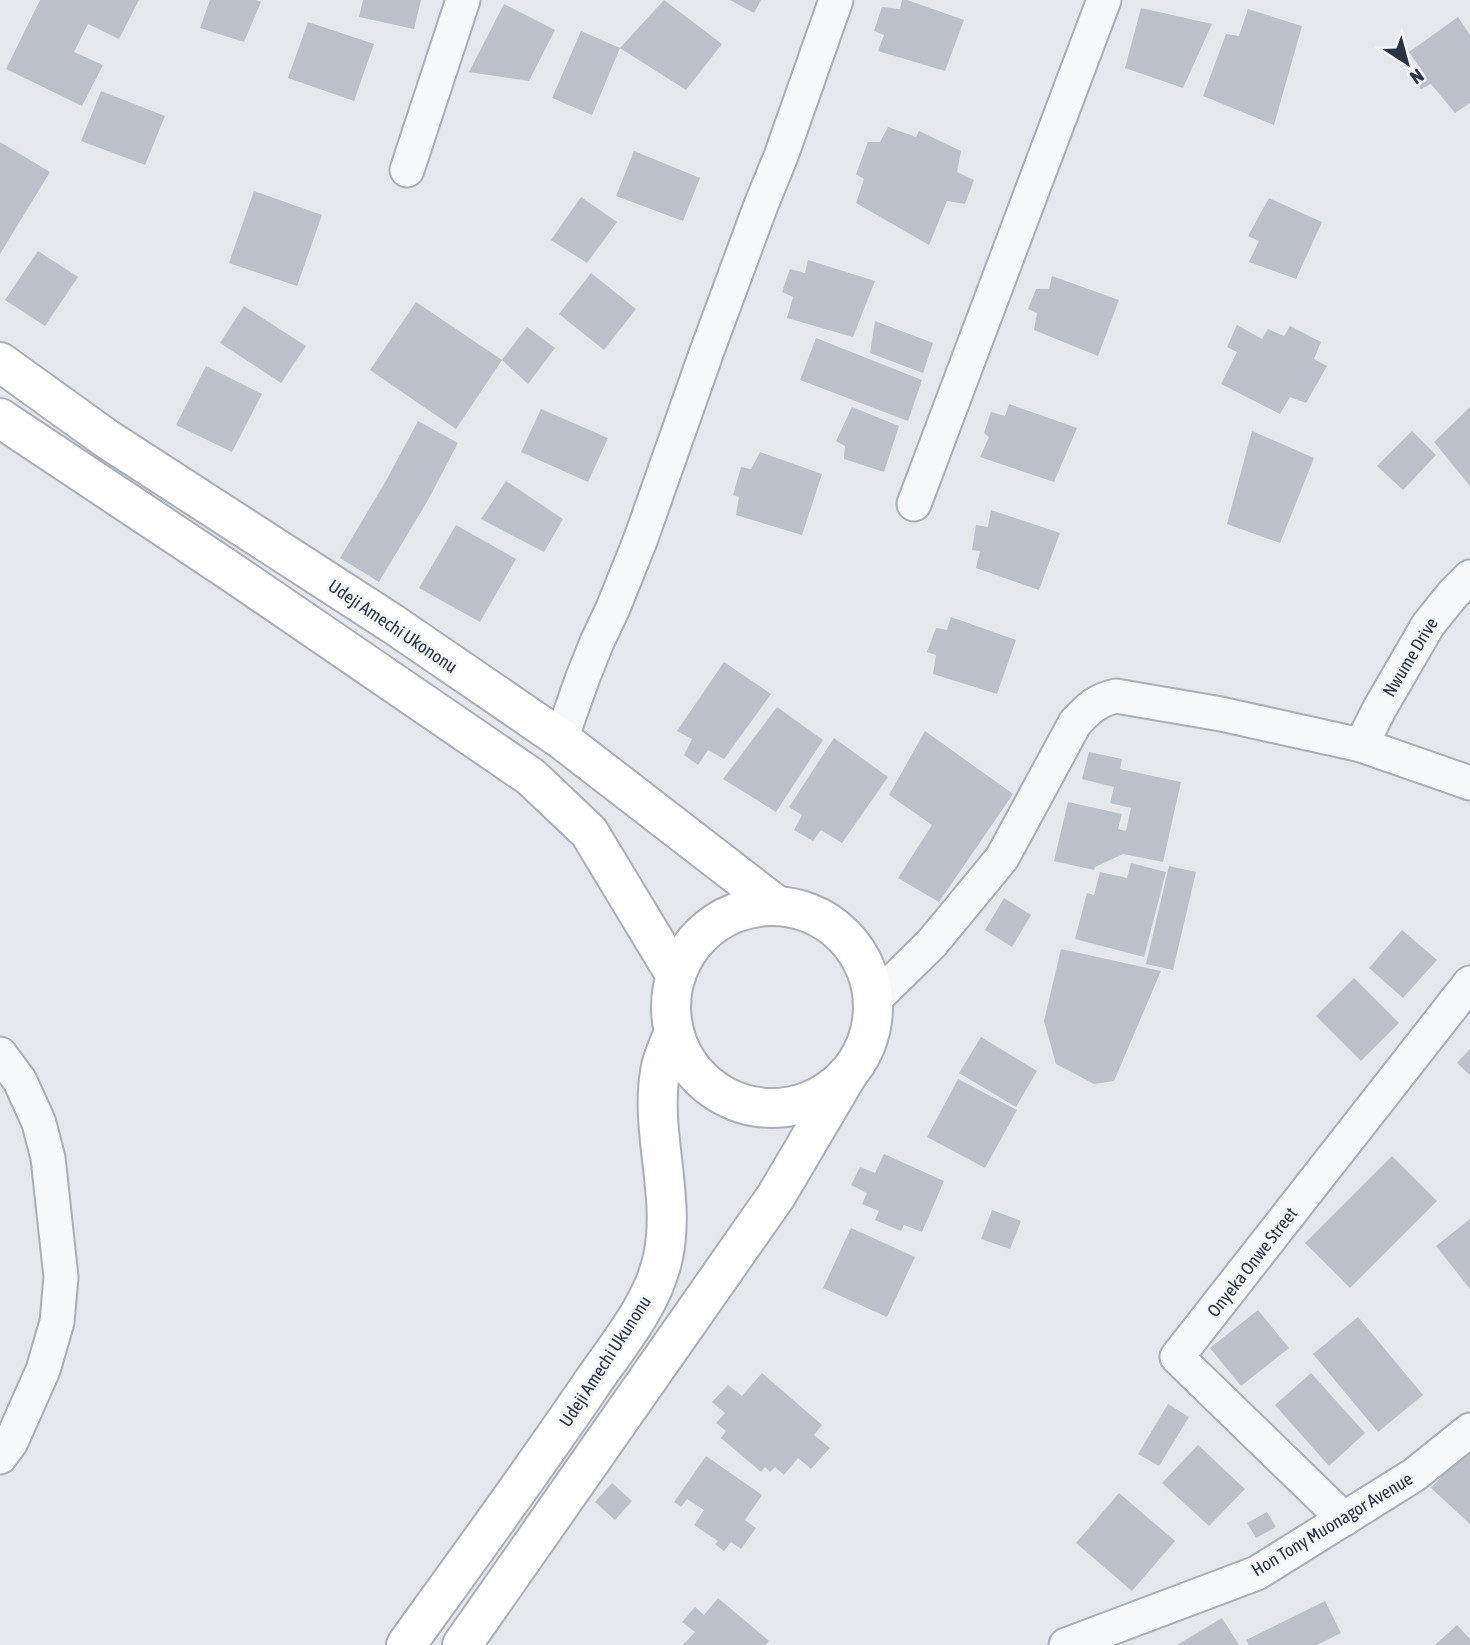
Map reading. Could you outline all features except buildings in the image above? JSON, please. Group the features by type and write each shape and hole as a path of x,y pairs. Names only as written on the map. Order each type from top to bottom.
{"main road":[{"name":"Udeji Amechi Ukononu","path":"0,362 107,439 393,624 561,739 776,905"},
{"path":"0,418 236,575 531,778 589,832 676,976"},
{"path":"82,472 107,439"},
{"path":"462,1645 776,1196 863,1052 872,1026 874,1000 867,970 853,944 831,924 805,911 776,905 743,910 714,924 691,947 676,976 671,1013 674,1032 686,1061 707,1084 743,1103 764,1107 794,1105 824,1094 848,1074"},
{"name":"Udeji Amechi Ukunonu","path":"405,1645 561,1429 643,1308 657,1280 664,1255 667,1216 658,1102 660,1070 674,1032"}],"street":[{"path":"407,170 463,0"},
{"path":"561,739 583,677 640,541 836,0"},
{"path":"914,504 1104,0"},
{"name":"Nwume Drive","path":"1361,745 1427,625 1470,577"},
{"path":"874,1000 932,943 1002,858 1075,723 1103,699 1116,696 1221,714 1361,745 1470,783"},
{"name":"Onyeka Onwe Street","path":"1344,1519 1177,1357 1470,983"},
{"path":"0,1054 20,1082 39,1123 48,1158 61,1277 57,1322 43,1370 11,1442 0,1457"},
{"name":"Hon Tony Muonagor Avenue","path":"1066,1645 1257,1573 1414,1475 1470,1430"}]}
